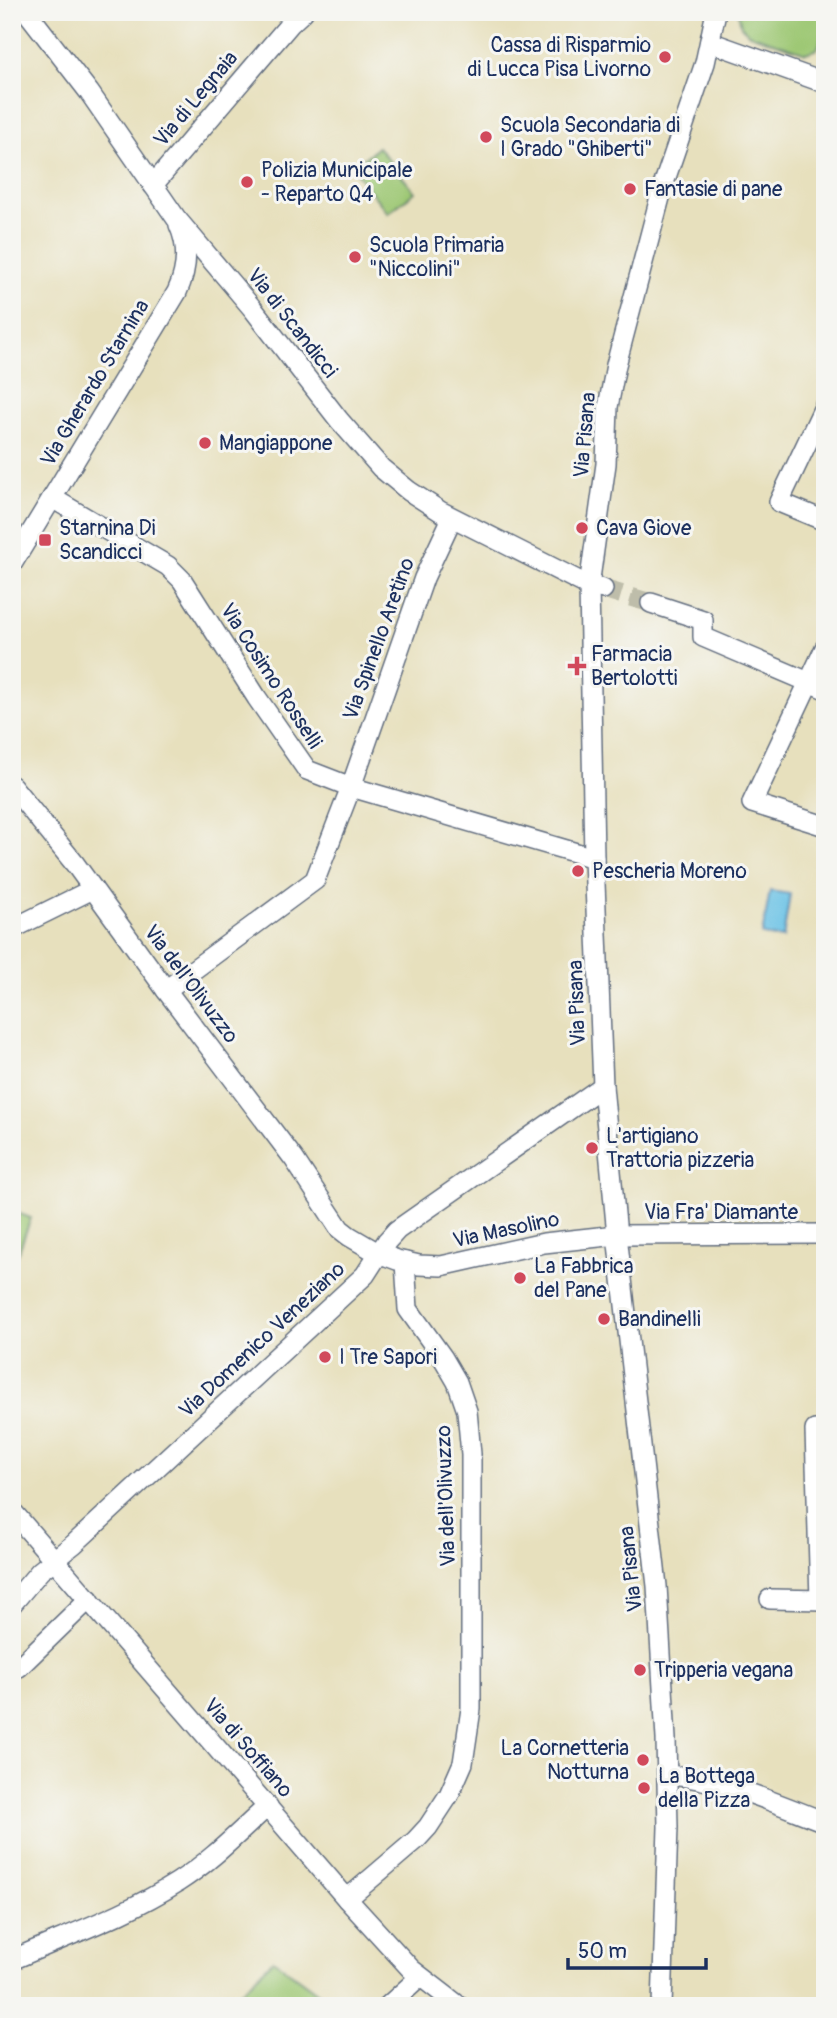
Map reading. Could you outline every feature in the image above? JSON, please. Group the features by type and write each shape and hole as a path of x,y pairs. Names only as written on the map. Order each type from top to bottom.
{"street":[{"name":"Via di Scandicci","path":"27,12 89,92 176,218 253,309 369,455 409,491 452,518 596,588"},
{"name":"Via di Legnaia","path":"153,185 289,24 303,12"},
{"name":"Via Pisana","path":"662,2006 667,1774 657,1586 603,1086 594,858 596,588 608,407 616,365 663,186 705,63 716,12"},
{"path":"710,42 825,83"},
{"name":"Via Gherardo Starnina","path":"12,564 179,287 186,252 183,233 176,218"},
{"path":"825,405 779,502 825,521"},
{"name":"Via Cosimo Rosselli","path":"52,498 168,566 181,580 300,764 312,774 594,858"},
{"name":"Via Spinello Aretino","path":"166,990 315,880 351,787 424,578 452,518"},
{"path":"651,603 703,620 703,637 817,685"},
{"path":"825,648 817,685 752,803 825,826"},
{"name":"Via dell'Olivuzzo","path":"15,787 294,1158 340,1229 379,1253 405,1262 408,1310 453,1375 467,1412 471,1454 470,1719 463,1763 442,1808 416,1840 347,1899"},
{"path":"12,929 93,889"},
{"name":"Via Domenico Veneziano","path":"12,1604 40,1572 365,1275 397,1230 603,1086"},
{"name":"Via Fra' Diamante","path":"617,1235 825,1234"},
{"name":"Via Masolino","path":"405,1262 441,1266 544,1243 617,1235"},
{"path":"770,1599 822,1600 815,1430"},
{"name":"Via di Soffiano","path":"12,1511 347,1899 420,1977 458,2006"},
{"path":"12,1663 19,1667 89,1600"},
{"path":"667,1774 736,1789 825,1822"},
{"path":"12,1959 128,1910 178,1882 204,1863 268,1806"},
{"path":"388,2006 420,1977"}],"green space":[{"path":"738,12 825,12 819,46 806,53 749,34 741,26"},
{"path":"378,147 415,192 388,213 352,168"},
{"path":"12,1211 31,1218 16,1259 12,1257"},
{"path":"273,1960 336,2006 226,2006"}],"water":[{"path":"770,891 790,894 783,938 762,935"}],"tunnel":[{"path":"603,589 651,603"}],"place":[{"name":"Cassa di Risparmio di Lucca Pisa Livorno","path":"665,57"},
{"name":"Scuola Secondaria di I Grado \"Ghiberti\"","path":"486,137"},
{"name":"Polizia Municipale - Reparto Q4","path":"247,182"},
{"name":"Fantasie di pane","path":"630,189"},
{"name":"Scuola Primaria \"Niccolini\"","path":"355,257"},
{"name":"Mangiappone","path":"205,443"},
{"name":"Cava Giove","path":"582,528"},
{"name":"Starnina Di Scandicci","path":"45,540"},
{"name":"Farmacia Bertolotti","path":"577,666"},
{"name":"Pescheria Moreno","path":"578,871"},
{"name":"L'artigiano Trattoria pizzeria","path":"592,1148"},
{"name":"La Fabbrica del Pane","path":"520,1278"},
{"name":"Bandinelli","path":"604,1319"},
{"name":"I Tre Sapori","path":"325,1357"},
{"name":"Tripperia vegana","path":"640,1670"},
{"name":"La Cornetteria Notturna","path":"643,1760"},
{"name":"La Bottega della Pizza","path":"644,1788"}]}
